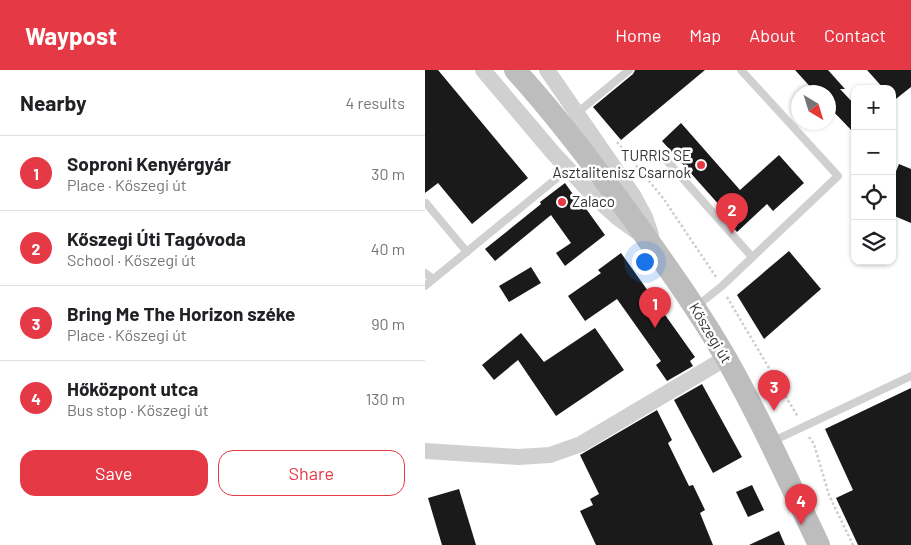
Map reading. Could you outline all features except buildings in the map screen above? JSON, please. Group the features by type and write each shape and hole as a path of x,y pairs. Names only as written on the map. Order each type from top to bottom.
{"main road":[{"name":"Kőszegi út","path":"515,70 582,152 696,308 726,358 819,545"}],"street":[{"path":"483,70 568,169 618,218 633,228 657,254"},
{"path":"547,70 633,195 645,218 657,254"},
{"path":"425,451 518,457 551,455 581,444 726,358"}],"lane":[{"path":"577,113 629,70"},
{"path":"696,308 722,286 838,176 741,70"},
{"path":"661,154 753,257"},
{"path":"425,286 568,169"},
{"path":"426,203 467,252"},
{"path":"425,273 433,279"},
{"path":"769,443 911,376"}],"path":[{"path":"663,198 722,286 814,444 829,495 853,545"}],"place":[{"name":"TURRIS SE Asztalitenisz Csarnok","path":"701,165"},
{"name":"Zalaco","path":"562,202"},
{"name":"Kőszegi Úti Tagóvoda","path":"732,234"},
{"name":"Soproni Kenyérgyár","path":"655,328"},
{"name":"Bring Me The Horizon széke","path":"774,411"},
{"name":"Hőközpont utca","path":"801,525"}]}
